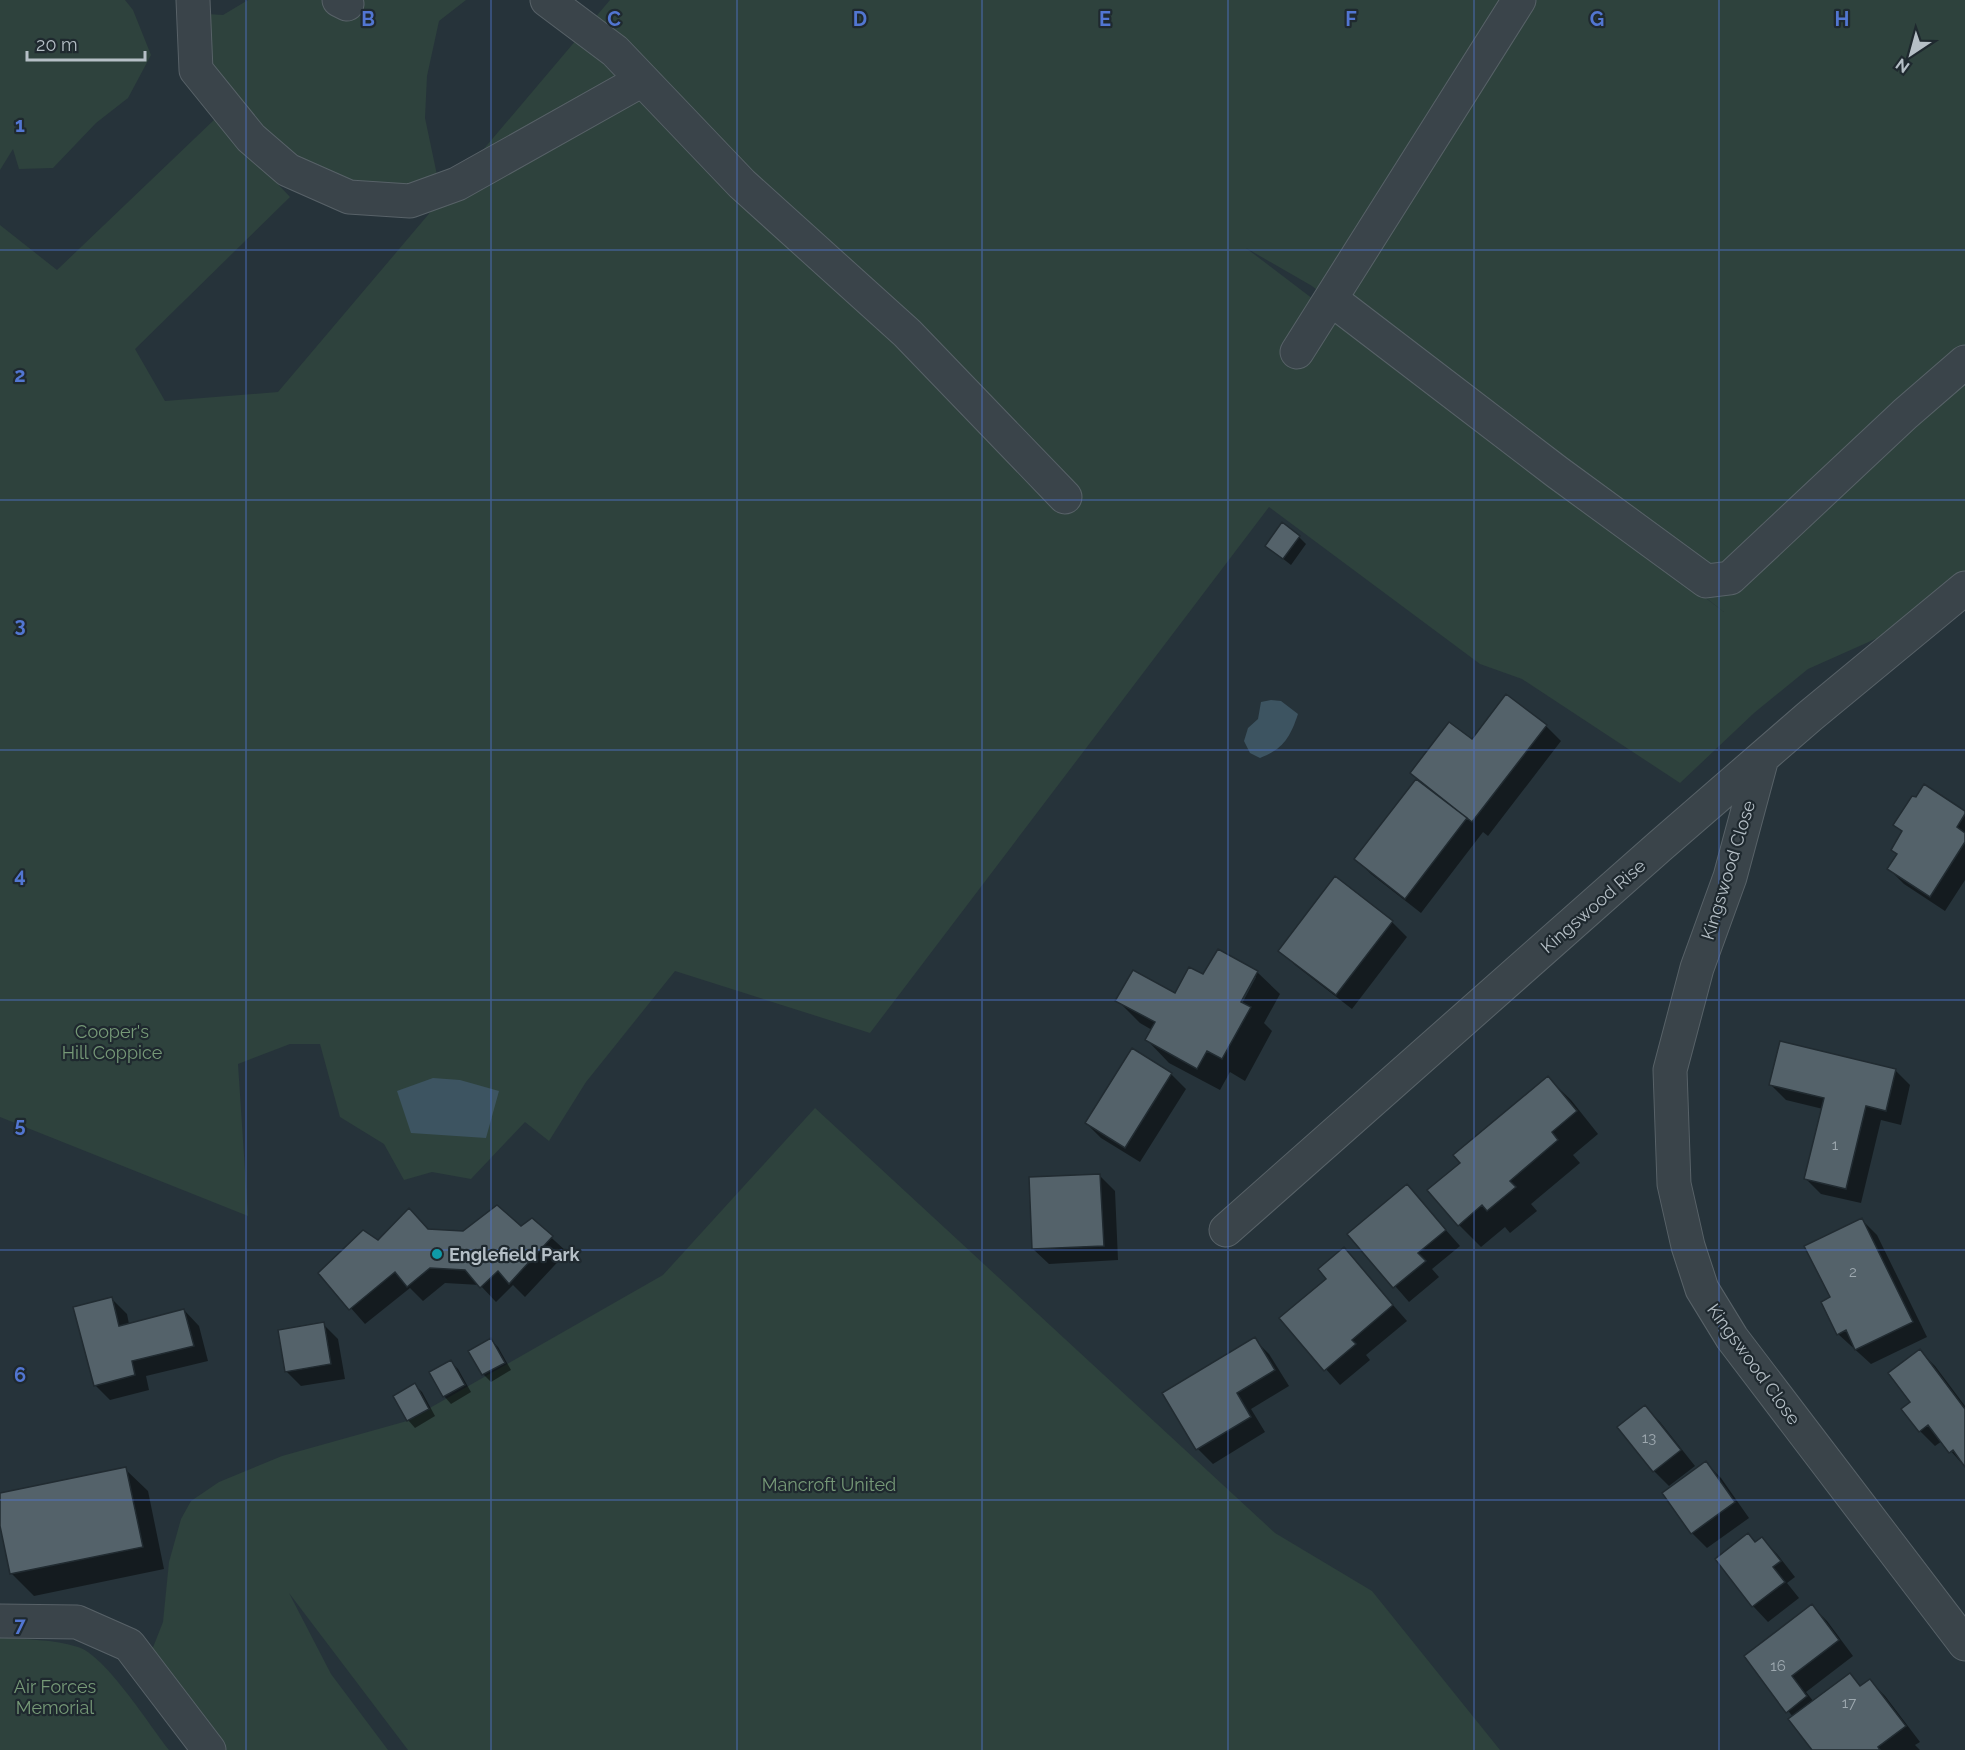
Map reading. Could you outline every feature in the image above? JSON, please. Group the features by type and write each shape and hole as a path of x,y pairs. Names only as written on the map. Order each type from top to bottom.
{"street":[{"path":"193,0 196,70 251,138 288,171 349,197 410,201 457,184 642,80"},
{"path":"547,0 615,51 742,184 907,333 1065,497"},
{"path":"1297,352 1519,0"},
{"path":"1331,299 1557,472 1706,581 1730,578 1905,414 1965,362"},
{"name":"Kingswood Rise","path":"1226,1230 1762,759 1965,588"},
{"name":"Kingswood Close","path":"1762,759 1730,877 1697,968 1670,1070 1674,1184 1688,1246 1702,1288 1732,1338 1965,1644"},
{"path":"0,1621 77,1622 129,1645 209,1750"}],"green space":[{"path":"0,0 125,0 133,10 151,55 128,98 96,123 53,168 19,169 13,149 0,170"},
{"path":"248,0 466,0 439,21 427,76 425,118 437,175 386,191 295,162 223,95 206,48 207,14 223,15"},
{"name":"Cooper's Hill Coppice","path":"610,0 1965,0 1965,599 1808,669 1754,713 1680,783 1522,679 1480,664 1269,507 870,1033 675,971 586,1082 549,1141 525,1122 471,1179 432,1172 404,1180 384,1144 340,1117 320,1044 290,1044 238,1064 248,1216 0,1117 0,225 57,270 216,118 290,197 135,349 165,401 278,392","holes":["1246,248 1312,286 1724,612"]},
{"name":"Mancroft United","path":"815,1108 1275,1533 1372,1591 1500,1750 408,1750 289,1593 331,1674 388,1750 221,1750 152,1650 163,1622 169,1562 181,1519 191,1501 219,1482 282,1456 407,1421 663,1275"},
{"name":"Air Forces Memorial","path":"0,1637 59,1642 78,1647 89,1653 114,1677 169,1750 0,1750"}],"water":[{"path":"1281,701 1298,714 1285,742 1275,751 1260,758 1250,753 1244,741 1248,728 1258,719 1261,702"},
{"path":"433,1078 460,1080 499,1091 486,1138 411,1133 397,1091"}],"building":[{"path":"1282,522 1300,536 1283,559 1265,546"},
{"path":"1506,694 1547,725 1472,822 1410,773 1449,722 1472,739"},
{"path":"1416,779 1467,818 1405,899 1354,859"},
{"path":"1924,784 1965,811 1957,827 1965,833 1965,842 1930,897 1887,869 1897,854 1891,850 1902,831 1893,825 1912,796 1916,797"},
{"path":"1335,876 1393,921 1336,995 1278,951"},
{"path":"1218,949 1258,971 1241,1002 1251,1007 1222,1059 1207,1051 1197,1069 1145,1040 1155,1022 1115,1001 1133,970 1175,993 1189,967 1203,974"},
{"path":"1780,1041 1896,1069 1886,1111 1866,1106 1846,1189 1804,1179 1824,1098 1769,1085"},
{"path":"1132,1048 1172,1073 1125,1148 1085,1123"},
{"path":"1548,1076 1577,1111 1552,1132 1558,1140 1510,1181 1516,1187 1487,1211 1482,1205 1458,1226 1427,1190 1460,1163 1453,1155"},
{"path":"1100,1174 1104,1246 1032,1249 1029,1177"},
{"path":"1407,1184 1446,1230 1418,1253 1426,1261 1393,1288 1347,1234"},
{"name":"Englefield Park","path":"497,1205 521,1226 532,1218 553,1236 509,1284 498,1271 480,1288 465,1270 430,1268 407,1287 395,1272 349,1310 318,1273 363,1230 378,1240 409,1208 428,1229 463,1231"},
{"path":"1862,1218 1913,1322 1855,1350 1846,1330 1837,1335 1821,1302 1830,1297 1804,1246"},
{"path":"1344,1247 1393,1305 1352,1340 1356,1344 1324,1371 1279,1318 1326,1279 1318,1269"},
{"path":"112,1297 119,1326 184,1309 194,1346 132,1361 135,1375 94,1386 73,1307"},
{"path":"324,1322 331,1364 285,1372 278,1330"},
{"path":"1255,1337 1275,1370 1237,1393 1251,1417 1196,1450 1162,1393"},
{"path":"491,1338 505,1363 482,1375 468,1351"},
{"path":"1920,1349 1965,1409 1965,1467 1953,1450 1949,1453 1928,1425 1919,1432 1901,1409 1910,1402 1888,1373"},
{"path":"451,1360 465,1385 443,1397 429,1372"},
{"path":"415,1383 429,1409 407,1421 393,1396"},
{"path":"1645,1405 1681,1450 1653,1472 1617,1427"},
{"path":"1706,1461 1735,1502 1691,1534 1662,1493"},
{"path":"126,1467 143,1547 10,1574 0,1526 0,1493"},
{"path":"1748,1533 1755,1542 1762,1537 1781,1561 1773,1567 1785,1582 1752,1607 1715,1559"},
{"path":"1812,1604 1839,1640 1792,1676 1807,1696 1786,1713 1744,1656"},
{"path":"1850,1673 1860,1686 1870,1679 1906,1726 1878,1747 1880,1750 1812,1750 1788,1719"}],"place":[{"name":"Englefield Park","path":"437,1254"}]}
